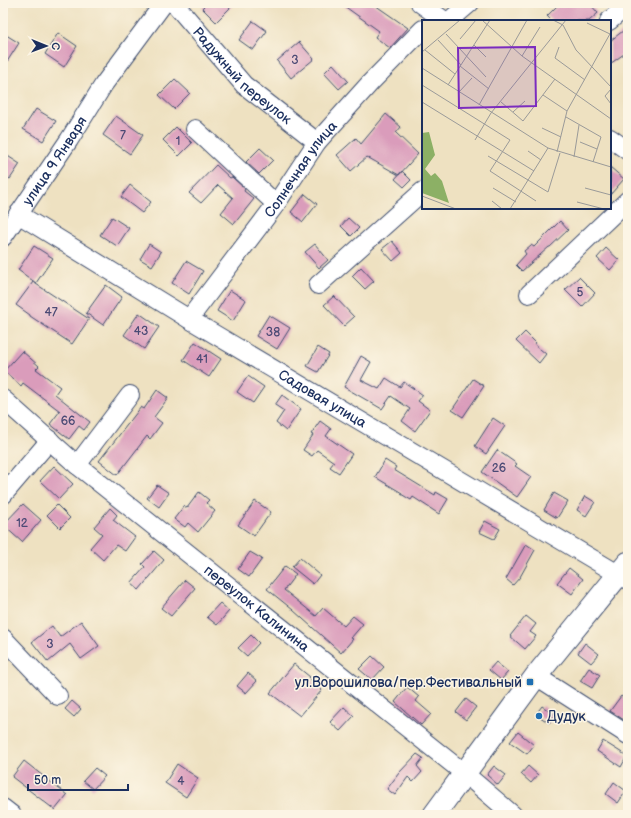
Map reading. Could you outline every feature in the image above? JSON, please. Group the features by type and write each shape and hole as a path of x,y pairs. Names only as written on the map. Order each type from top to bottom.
{"main road":[{"path":"434,815 536,676 625,572"}],"street":[{"name":"улица 9 Января","path":"3,237 69,140 104,84 164,3"},
{"name":"Радужный переулок","path":"174,3 244,85 317,142"},
{"path":"420,3 440,20 470,3"},
{"path":"610,20 628,4"},
{"name":"Солнечная улица","path":"189,319 276,204 317,142 371,82 422,30"},
{"path":"194,129 276,204"},
{"path":"611,139 628,151"},
{"path":"318,286 422,192"},
{"path":"529,294 628,200"},
{"name":"Садовая улица","path":"18,214 189,319 625,572"},
{"path":"77,465 130,395"},
{"name":"переулок Калинина","path":"3,399 77,465 464,773 513,815"},
{"path":"3,495 50,440"},
{"path":"3,638 58,696"},
{"path":"536,676 628,735"},
{"path":"3,808 12,815"}],"building":[{"path":"207,3 235,3 216,22 202,8"},
{"path":"340,3 372,3 408,28 390,48 375,37 379,31"},
{"path":"560,3 589,3 598,13 590,20 551,20 547,16"},
{"path":"253,21 267,31 253,50 239,40"},
{"path":"628,27 628,51 611,63 611,40"},
{"path":"3,33 19,43 3,68"},
{"path":"58,33 77,46 64,67 45,54"},
{"path":"299,42 314,59 291,78 277,61"},
{"path":"333,64 348,81 339,89 324,73"},
{"path":"175,79 190,93 174,109 159,95"},
{"path":"36,109 56,121 43,141 23,129"},
{"path":"386,114 401,127 396,133 418,154 399,175 367,157 351,171 337,155 356,138 361,144"},
{"path":"116,116 143,135 130,154 103,135"},
{"path":"176,127 192,143 179,156 163,140"},
{"path":"260,148 273,160 259,174 246,162"},
{"path":"3,153 20,164 10,179 3,174"},
{"path":"216,165 230,178 232,177 245,189 244,191 254,199 234,224 221,213 233,198 218,185 201,203 189,193"},
{"path":"611,168 624,179 611,194"},
{"path":"402,171 411,180 404,187 395,179"},
{"path":"130,185 151,202 142,213 121,197"},
{"path":"305,194 317,204 303,222 291,212"},
{"path":"112,217 129,228 117,246 100,235"},
{"path":"348,218 359,228 351,236 341,226"},
{"path":"560,221 568,230 522,271 516,265 526,254 524,251 531,245 534,247"},
{"path":"392,241 402,253 393,261 382,249"},
{"path":"149,244 161,252 152,266 140,259"},
{"path":"315,244 328,260 319,268 305,252"},
{"path":"34,246 53,258 36,283 18,270"},
{"path":"606,248 619,260 610,270 597,258"},
{"path":"186,261 203,271 189,294 172,283"},
{"path":"361,267 374,281 365,289 352,276"},
{"path":"579,277 595,293 582,307 565,290"},
{"path":"33,282 89,319 72,344 16,305"},
{"path":"106,285 122,297 103,325 86,313"},
{"path":"230,290 246,300 233,321 217,311"},
{"path":"334,296 354,317 344,326 324,305"},
{"path":"139,313 159,327 144,349 124,335"},
{"path":"269,315 290,328 277,349 256,336"},
{"path":"525,332 536,343 534,344 546,354 539,363 516,341"},
{"path":"195,342 221,359 209,377 183,360"},
{"path":"318,347 329,354 318,372 307,366"},
{"path":"22,351 39,366 36,369 60,387 55,394 90,422 84,430 79,426 69,439 50,424 60,411 23,383 21,386 4,371"},
{"path":"361,356 371,362 361,380 379,389 386,378 400,387 404,382 423,395 418,401 430,410 415,431 402,421 410,409 391,396 382,409 344,387"},
{"path":"248,376 264,387 253,403 237,392"},
{"path":"473,379 484,386 463,417 452,410"},
{"path":"157,390 168,398 154,417 162,423 150,439 147,436 117,475 99,461 141,407 144,409"},
{"path":"282,395 301,409 286,431 276,423 284,411 275,405"},
{"path":"493,418 505,426 486,454 475,446"},
{"path":"320,421 331,429 326,436 352,454 339,473 330,467 334,462 317,450 312,456 303,450"},
{"path":"497,450 517,464 515,466 531,477 517,497 482,472"},
{"path":"385,460 396,467 394,470 435,495 436,492 448,499 439,514 413,497 411,500 375,477"},
{"path":"54,466 73,484 59,499 40,481"},
{"path":"157,485 169,493 159,507 147,498"},
{"path":"199,492 209,500 206,503 215,511 198,532 188,523 185,527 174,519 184,506 187,508"},
{"path":"554,493 568,501 557,518 544,510"},
{"path":"585,496 595,502 586,516 577,510"},
{"path":"255,501 271,512 254,536 238,525"},
{"path":"23,504 41,520 22,542 3,525"},
{"path":"57,505 70,518 60,528 47,515"},
{"path":"110,508 117,515 113,520 135,537 125,551 116,545 103,560 90,548 102,534 94,527"},
{"path":"485,521 500,529 494,539 479,532"},
{"path":"526,544 535,550 520,577 513,585 506,579"},
{"path":"154,551 164,560 139,590 131,583 145,567 142,564"},
{"path":"250,552 262,559 249,577 238,569"},
{"path":"300,558 320,575 313,584 292,567"},
{"path":"285,566 296,574 284,590 316,616 323,608 344,626 353,616 363,624 341,653 267,589"},
{"path":"569,568 583,579 572,594 557,583"},
{"path":"185,580 195,588 171,616 161,608"},
{"path":"220,603 229,611 217,625 207,617"},
{"path":"526,616 536,624 530,632 536,636 525,649 510,636"},
{"path":"81,621 99,646 81,659 70,644 48,662 32,642 52,626 60,637"},
{"path":"251,635 259,643 247,656 238,648"},
{"path":"585,643 599,654 591,663 578,653"},
{"path":"372,656 384,667 372,680 359,669"},
{"path":"496,662 508,672 501,680 489,670"},
{"path":"294,664 310,677 309,678 322,690 300,716 270,693"},
{"path":"589,668 600,675 592,688 580,681"},
{"path":"248,673 257,681 246,693 237,686"},
{"path":"407,687 419,697 416,701 431,714 421,725 395,702"},
{"path":"621,696 628,701 628,715 624,720 610,711"},
{"path":"466,699 476,707 466,720 456,712"},
{"path":"72,701 81,709 74,717 65,709"},
{"path":"542,706 555,715 549,723 536,714"},
{"path":"344,707 354,716 340,731 330,722"},
{"path":"518,732 534,745 527,754 510,742"},
{"path":"603,741 627,756 621,767 597,751"},
{"path":"417,754 423,758 417,766 422,772 413,782 408,777 395,795 387,789 399,773"},
{"path":"24,761 67,795 55,810 12,777"},
{"path":"177,764 198,778 186,797 165,783"},
{"path":"494,766 506,775 498,785 487,775"},
{"path":"528,766 538,775 531,783 521,774"},
{"path":"95,768 105,776 93,789 83,781"},
{"path":"614,782 626,791 618,803 606,794"}],"place":[{"name":"ул.Ворошилова/пер.Фестивальный","path":"530,682"},
{"name":"Дудук","path":"539,716"}]}
